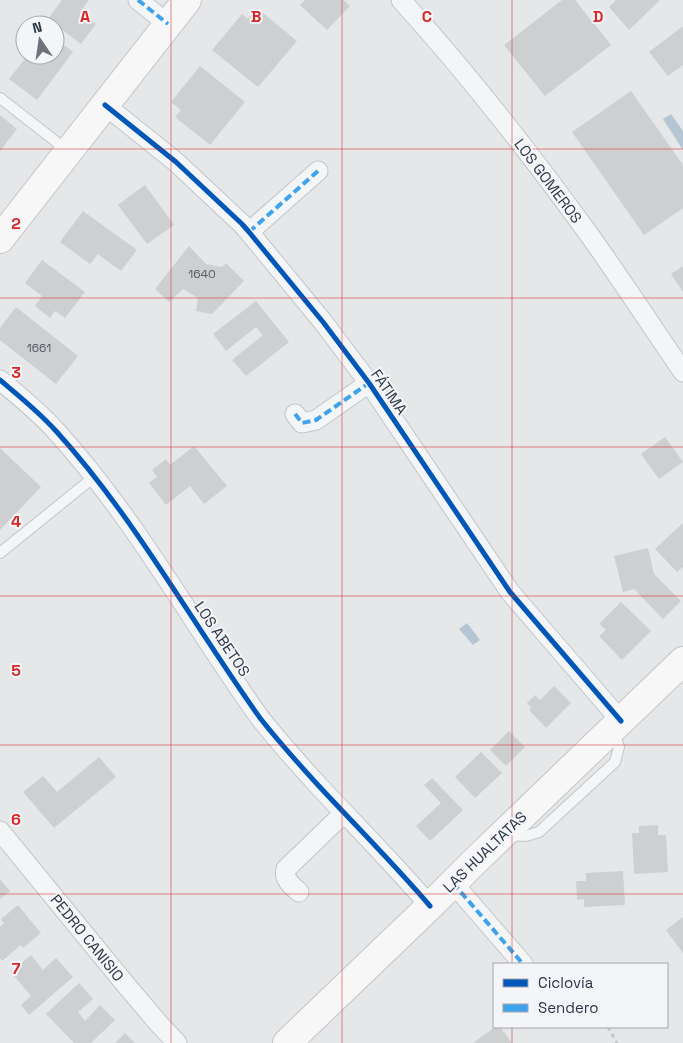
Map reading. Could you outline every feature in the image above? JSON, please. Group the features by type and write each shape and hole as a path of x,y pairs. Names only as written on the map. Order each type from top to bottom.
{"street":[{"path":"138,0 168,24"},
{"path":"0,238 187,0"},
{"name":"LOS GOMEROS","path":"401,0 489,102 543,172 683,372"},
{"name":"FÁTIMA","path":"105,105 176,162 249,232 369,383 510,592 617,725"},
{"path":"249,232 318,171"},
{"name":"LOS ABETOS","path":"0,380 56,430 106,490 261,719 289,754 430,906"},
{"path":"295,414 302,423 316,420 369,383"},
{"name":"LAS HUALTATAS","path":"286,1043 683,661"},
{"path":"299,892 286,879 286,869 344,813"},
{"name":"PEDRO CANISIO","path":"0,831 97,950 177,1043"},
{"path":"453,883 522,963"}],"lane":[{"path":"0,98 68,152"},
{"path":"0,553 94,477"}],"path":[{"path":"609,1028 617,1043"}],"water":[{"path":"671,114 683,131 683,150 663,119"},
{"path":"467,623 480,640 473,645 459,629"}],"building":[{"path":"62,0 89,0 80,12 96,24 81,44 65,32 65,15 51,15"},
{"path":"305,0 343,0 350,6 327,30 300,5"},
{"path":"562,0 575,0 611,45 545,96 504,45"},
{"path":"616,0 660,0 629,30 609,7"},
{"path":"257,8 297,41 258,87 212,50 242,14 248,19"},
{"path":"683,26 683,65 668,76 649,52"},
{"path":"65,46 73,52 65,63"},
{"path":"20,65 63,65 37,100 9,79"},
{"path":"200,66 245,102 210,145 175,117 181,110 171,102"},
{"path":"631,91 683,165 683,208 644,235 572,132"},
{"path":"0,115 17,129 0,151"},
{"path":"145,185 174,225 147,244 118,205"},
{"path":"83,211 137,250 121,271 98,254 90,264 60,242"},
{"path":"189,246 206,264 222,267 226,263 244,281 212,314 196,311 198,298 183,289 169,302 155,289"},
{"path":"42,260 85,292 65,318 55,311 50,318 35,306 42,296 25,283"},
{"path":"683,266 683,292 671,274"},
{"path":"256,301 289,342 246,376 232,360 263,335 256,327 226,351 213,334"},
{"path":"16,307 78,356 56,384 0,340 0,328"},
{"path":"665,437 683,462 659,479 641,454"},
{"path":"194,446 227,486 204,504 190,486 166,505 149,483 157,477 152,470 166,459 170,465"},
{"path":"0,448 41,487 0,530"},
{"path":"683,523 683,567 677,572 655,549"},
{"path":"648,548 654,574 681,601 663,619 634,589 623,592 614,556"},
{"path":"621,602 651,631 622,660 599,636 606,630 599,624"},
{"path":"554,686 571,703 546,728 529,710 531,708 527,703 535,695 540,700"},
{"path":"509,731 525,747 506,766 490,750"},
{"path":"481,752 502,773 475,798 455,777"},
{"path":"99,757 116,777 54,828 23,792 43,776 57,792"},
{"path":"432,778 463,810 430,841 416,826 441,803 424,785"},
{"path":"658,825 658,835 666,835 668,872 634,874 632,833 639,833 639,826"},
{"path":"623,871 625,905 584,907 584,899 577,900 576,881 586,881 586,873"},
{"path":"0,879 10,891 0,899"},
{"path":"18,905 41,933 23,948 21,945 2,961 0,958 0,927 4,923 1,919"},
{"path":"683,917 683,953 666,930"},
{"path":"31,955 43,970 56,958 73,977 29,1015 21,1005 31,996 11,972"},
{"path":"79,983 93,999 78,1012 85,1021 100,1005 115,1020 91,1043 74,1043 46,1014"},
{"path":"494,1028 501,1028 512,1043 473,1043"},
{"path":"125,1033 135,1043 115,1043"}],"marked path":[{"path":"138,0 168,24"},
{"path":"249,232 318,171"},
{"path":"295,414 302,423 316,420 369,383"},
{"path":"453,883 522,963"}],"cycle path":[{"path":"105,105 176,162 249,232 323,322 369,383 510,592 621,721"},
{"path":"0,380 29,404 49,424 85,464 112,499 267,727 430,906"}]}
